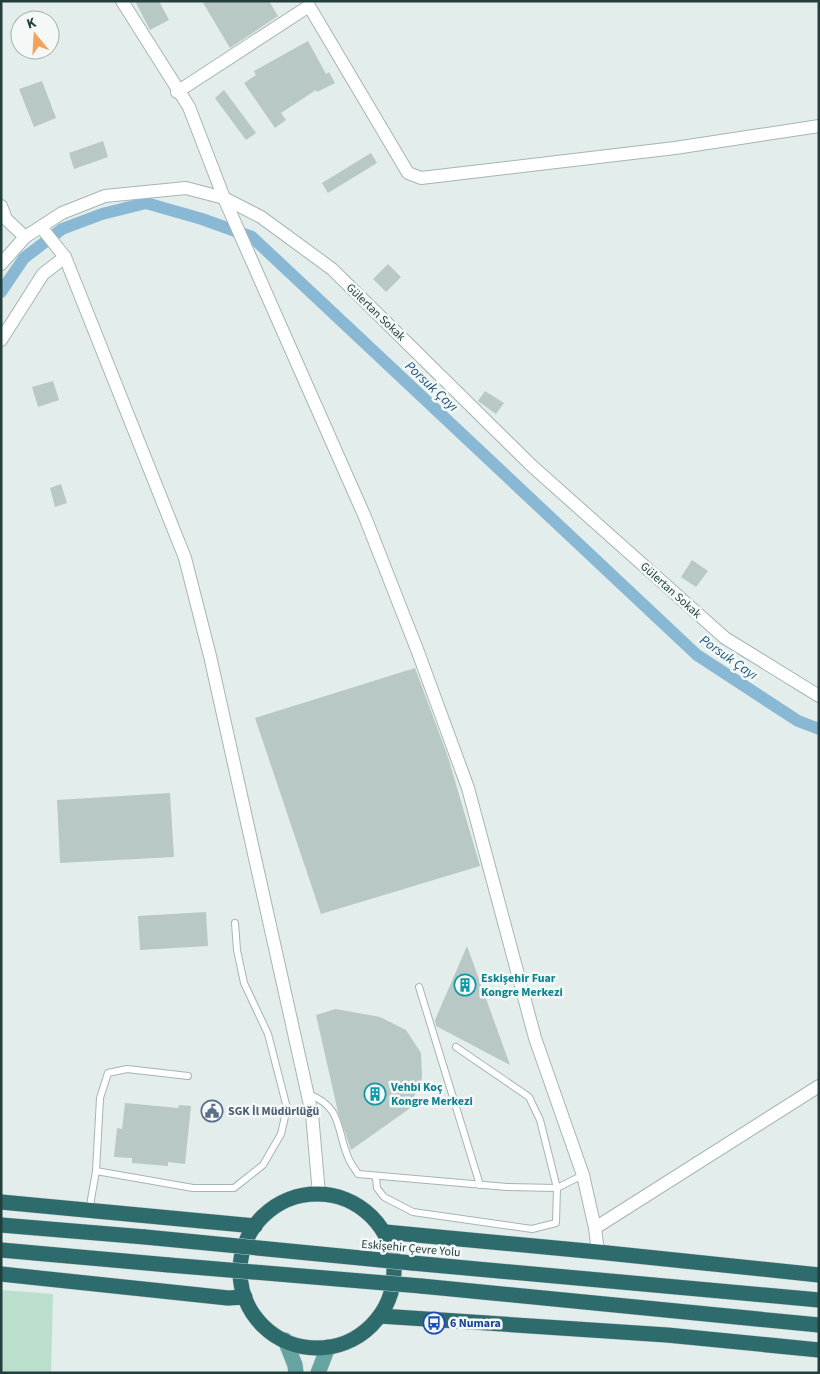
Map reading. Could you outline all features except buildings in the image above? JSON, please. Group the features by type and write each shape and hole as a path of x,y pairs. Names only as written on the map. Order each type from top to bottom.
{"highway":[{"path":"319,1194 345,1198 368,1212 385,1232 393,1253 395,1275 390,1297 380,1316 366,1331 354,1338 328,1347 306,1347 284,1340 263,1325 254,1315 245,1297 240,1272 244,1248 255,1226 272,1208 294,1197 319,1194"},
{"path":"1,1202 255,1226"},
{"name":"Eskişehir Çevre Yolu","path":"1,1225 819,1300"},
{"path":"385,1232 819,1275"},
{"path":"1,1250 420,1286 819,1325"},
{"path":"1,1274 228,1298 245,1297"},
{"path":"380,1316 667,1335 819,1350"}],"main road":[{"path":"284,1340 295,1365 296,1373"},
{"path":"318,1373 328,1347"}],"street":[{"path":"122,1 177,92 189,107 230,214 364,518 428,679 468,788 536,1038 583,1175 595,1228 598,1252"},
{"path":"177,92 308,4 408,173 421,178 665,149 819,126"},
{"name":"Gülertan Sokak","path":"1,264 25,237 42,228 62,213 106,196 186,188 224,198 261,217 332,269 532,466 725,638 819,696"},
{"path":"1,206 4,220 25,237"},
{"path":"42,228 65,258 185,558 210,656 308,1094 312,1114 319,1194"},
{"path":"1,340 43,274 65,258"},
{"path":"595,1228 819,1086"}],"lane":[{"path":"96,1171 193,1188 234,1188 263,1165 281,1134 287,1108 268,1034 244,983 237,950 235,923"},
{"path":"418,987 480,1185"},
{"path":"376,1176 377,1188 384,1197 412,1212 532,1229 556,1223 557,1188 540,1120 529,1097 456,1047"},
{"path":"89,1210 96,1171 100,1098 108,1073 127,1069 188,1076"},
{"path":"308,1094 320,1098 338,1118 348,1158 358,1174 480,1185 557,1188 583,1175"}],"green space":[{"path":"1,1290 53,1294 51,1373 1,1373"}],"waterway":[{"name":"Porsuk Çayı","path":"1,292 24,258 62,229 102,214 146,203 202,219 252,237 697,655 798,721 819,729"}],"place":[{"name":"Eskişehir Fuar Kongre Merkezi","path":"465,985"},
{"name":"Vehbi Koç Kongre Merkezi","path":"375,1094"},
{"name":"SGK İl Müdürlüğü","path":"212,1111"},
{"name":"6 Numara","path":"434,1323"}]}
